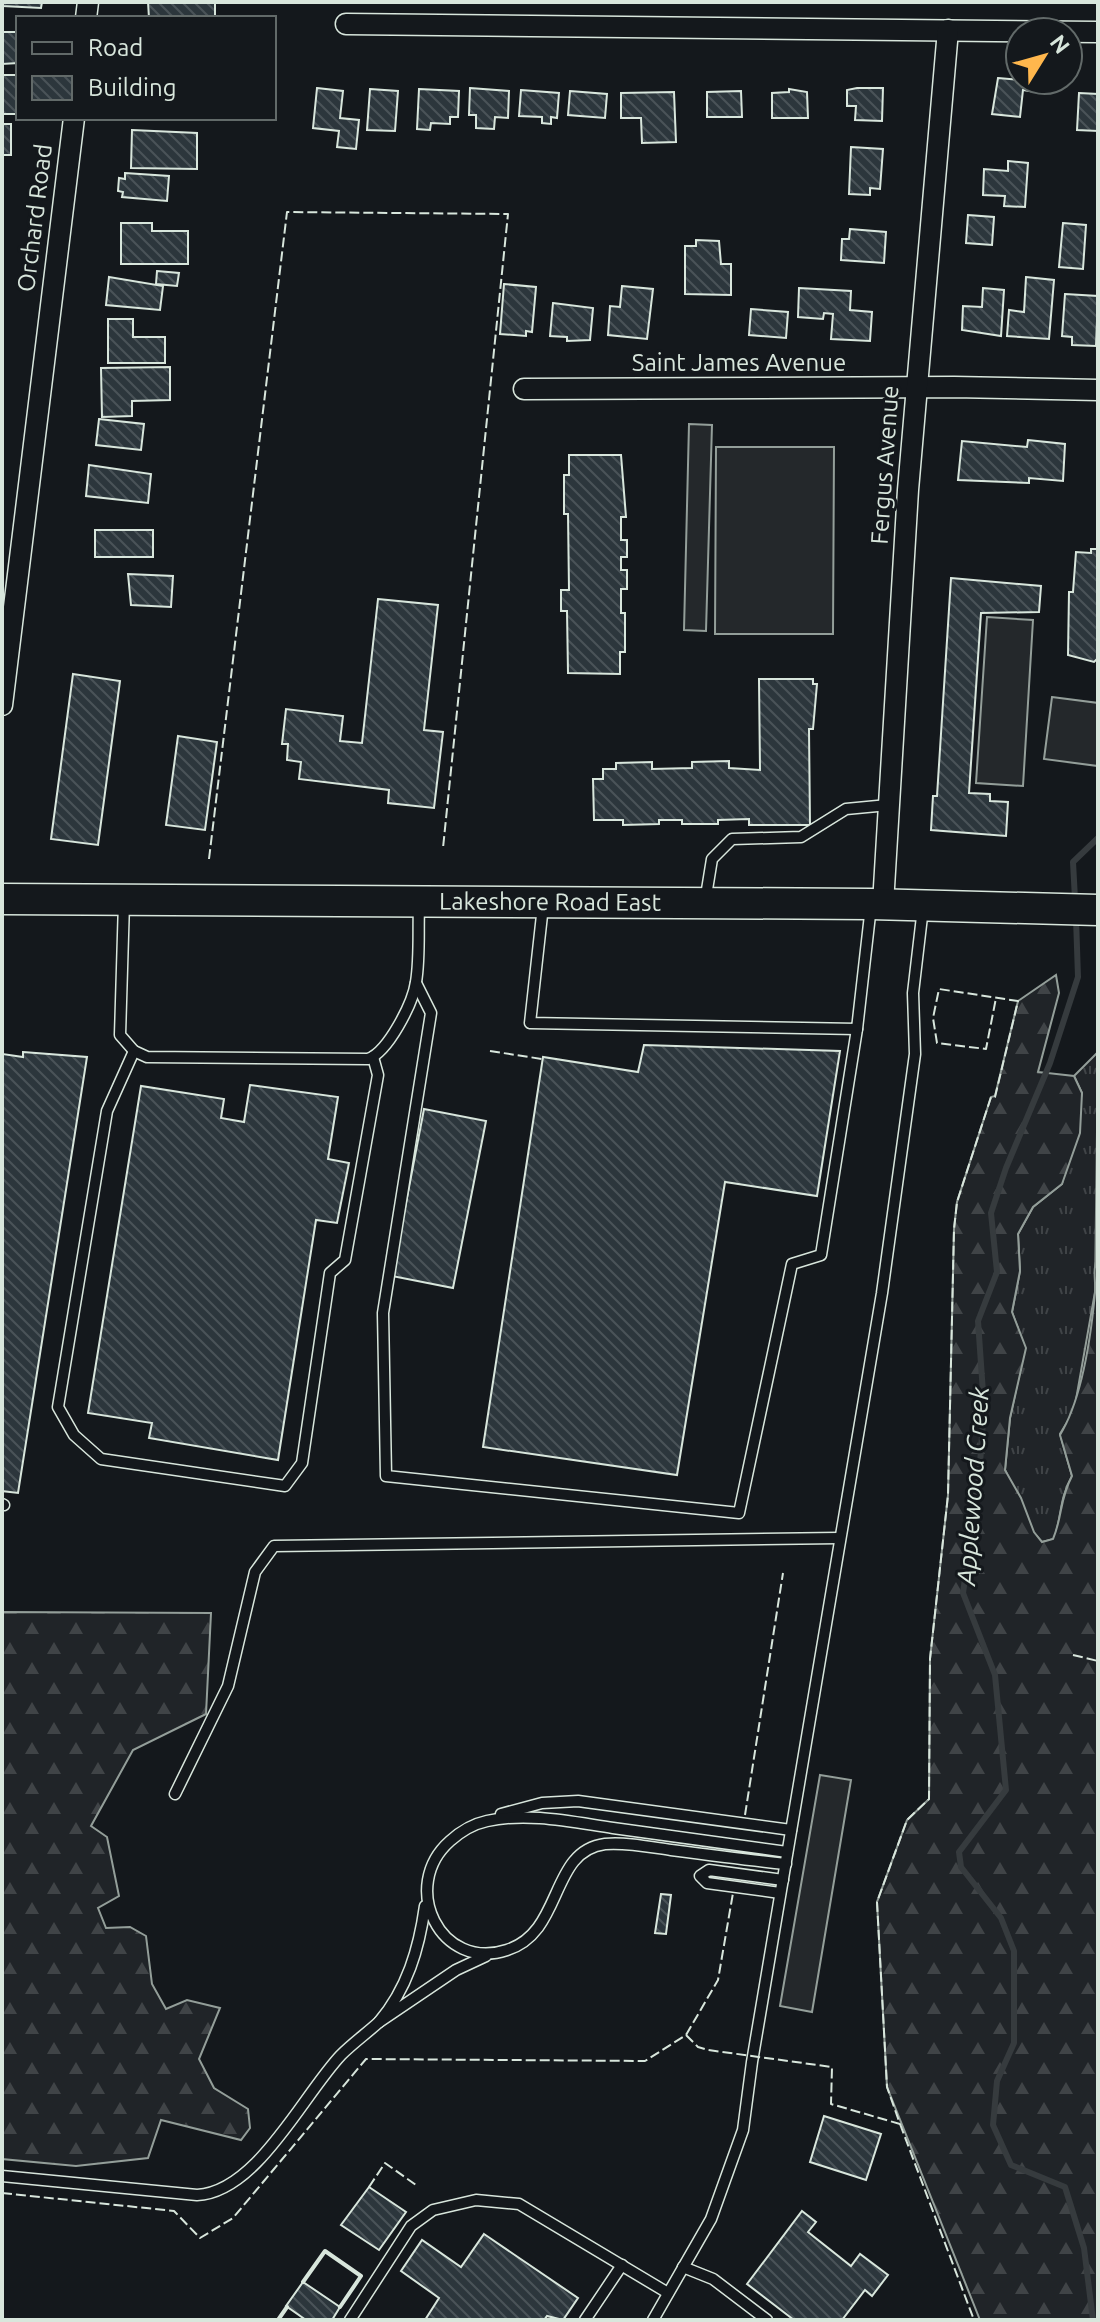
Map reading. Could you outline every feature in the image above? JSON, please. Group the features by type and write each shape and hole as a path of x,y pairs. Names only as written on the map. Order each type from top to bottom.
{"main road":[{"name":"Lakeshore Road East","path":"2,899 877,904 1098,910"}],"street":[{"path":"346,24 1098,32"},
{"name":"Fergus Avenue","path":"877,904 888,805 948,30"},
{"name":"Orchard Road","path":"2,705 74,120"},
{"name":"Saint James Avenue","path":"524,389 1098,390"}],"lane":[{"path":"705,903 712,859 732,839 801,837 846,809 888,805"},
{"path":"124,900 120,1035 134,1051 147,1057 373,1057 390,1042 416,983 420,901"},
{"path":"543,902 530,1023 857,1029"},
{"path":"416,983 431,1013 383,1313 386,1476 739,1513 792,1264 821,1255 877,904"},
{"path":"653,2320 711,2219 743,2130 882,1293 915,1054 914,982 923,906"},
{"path":"134,1051 107,1111 58,1407 74,1435 101,1459 285,1486 302,1463 330,1273 345,1260 378,1075 373,1057"},
{"path":"175,1794 228,1686 255,1572 274,1546 839,1538"},
{"path":"379,2022 399,1996 418,1947 429,1877 439,1853 464,1830 482,1821 533,1805 578,1801 791,1830"},
{"path":"482,1821 511,1817 561,1821 787,1852"},
{"path":"2,2176 197,2195 224,2189 261,2156 340,2056 379,2022 456,1970 515,1947 535,1934 551,1912 570,1866 597,1846 629,1845 786,1864"},
{"path":"780,1893 707,1883 700,1876 709,1870 783,1880"},
{"path":"425,1900 434,1925 449,1941 473,1953 491,1954"},
{"path":"350,2320 411,2226 433,2210 476,2200 519,2204 668,2293"},
{"path":"585,2320 622,2265"},
{"path":"683,2267 713,2279 767,2320"}],"green space":[{"path":"1056,975 1059,993 1038,1072 1074,1076 1082,1093 1080,1133 1062,1184 1033,1207 1018,1234 1020,1271 1012,1312 1026,1348 1010,1418 1005,1470 1021,1498 1034,1532 1042,1542 1053,1539 1072,1476 1060,1435 1074,1404 1084,1367 1098,1256 1098,2320 980,2320 887,2087 877,1902 907,1820 929,1799 930,1659 948,1495 957,1202 991,1097 995,1096 1018,1001"},
{"path":"1098,1052 1095,1292 1074,1411 1060,1434 1072,1476 1054,1539 1042,1542 1033,1532 1005,1470 1010,1418 1025,1348 1012,1312 1020,1271 1018,1234 1033,1207 1062,1184 1082,1093 1074,1076"},
{"path":"2,1612 211,1613 206,1714 133,1750 91,1826 107,1837 119,1896 98,1908 106,1928 130,1927 146,1936 152,1984 166,2009 187,2000 220,2008 199,2059 214,2088 248,2109 250,2128 241,2140 161,2120 148,2158 76,2166 2,2159"}],"shaded area":[{"path":"689,424 712,425 706,631 684,630"},
{"path":"716,447 834,447 833,634 715,634"},
{"path":"987,617 1033,620 1023,786 976,783"},
{"path":"1052,697 1098,703 1098,766 1044,759"},
{"path":"820,1775 851,1780 812,2012 780,2006"}],"building":[{"path":"3,2 42,2 41,8 3,6"},
{"path":"148,2 215,2 215,16 149,16"},
{"path":"2,32 16,32 16,63 2,64"},
{"path":"2,75 16,75 16,114 2,114"},
{"path":"998,78 1004,79 1004,96 1022,96 1020,117 992,114"},
{"path":"317,88 343,91 340,118 359,120 356,149 337,147 339,131 313,128"},
{"path":"470,88 509,91 508,118 495,117 494,129 476,128 476,115 469,115"},
{"path":"883,88 882,121 855,120 856,106 847,106 847,90"},
{"path":"370,89 398,91 395,131 367,130"},
{"path":"419,89 459,91 458,117 450,117 450,124 431,123 430,130 417,129"},
{"path":"789,89 807,92 808,118 772,118 772,93 789,92"},
{"path":"521,90 559,93 557,118 551,117 551,124 542,123 542,117 519,116"},
{"path":"570,91 607,94 605,118 568,115"},
{"path":"741,91 742,117 707,117 707,92"},
{"path":"674,92 676,142 642,143 641,118 621,118 621,93"},
{"path":"1098,94 1098,131 1077,130 1079,96"},
{"path":"2,124 11,124 11,155 2,155"},
{"path":"132,130 197,133 197,169 131,168"},
{"path":"851,147 883,149 880,189 870,188 870,195 849,194"},
{"path":"1008,161 1028,163 1025,207 1004,206 1005,196 983,195 984,169 1008,171"},
{"path":"125,173 169,176 167,201 122,197 123,192 118,191 119,178 125,179"},
{"path":"968,215 994,217 992,245 966,243"},
{"path":"121,223 152,223 152,231 188,231 188,264 121,264"},
{"path":"1063,223 1086,225 1083,269 1059,267"},
{"path":"850,229 886,232 884,263 841,260 842,239 849,239"},
{"path":"696,240 719,241 721,264 731,264 731,295 685,294 685,246 696,246"},
{"path":"157,271 179,273 177,286 156,284"},
{"path":"109,277 163,286 160,310 106,305"},
{"path":"1026,277 1054,280 1049,339 1007,336 1009,310 1024,312"},
{"path":"504,284 536,287 532,332 526,331 526,336 500,334"},
{"path":"622,286 653,289 647,339 608,335 610,306 620,307"},
{"path":"799,288 851,291 850,310 872,312 870,341 831,339 833,314 824,313 823,319 798,317"},
{"path":"983,288 1004,290 1001,336 962,330 963,306 982,307"},
{"path":"1065,294 1098,296 1096,346 1072,345 1072,337 1062,336"},
{"path":"553,303 593,308 590,340 567,341 567,337 550,336"},
{"path":"751,309 788,312 786,338 749,335"},
{"path":"108,319 133,319 133,337 165,337 165,363 108,363"},
{"path":"170,367 170,400 132,401 132,416 102,417 101,368"},
{"path":"99,419 144,424 141,450 96,445"},
{"path":"1028,440 1065,444 1063,481 1029,478 1029,483 958,480 962,441 1027,447"},
{"path":"569,455 621,455 626,517 621,517 621,540 627,540 627,557 621,557 621,570 627,570 627,589 621,589 621,613 625,613 625,652 620,652 620,674 568,673 567,611 561,611 561,590 569,590 564,475 569,475"},
{"path":"89,465 151,474 148,503 86,496"},
{"path":"95,530 153,530 153,557 95,557"},
{"path":"1091,549 1098,549 1098,658 1094,662 1068,655 1069,592 1073,592 1076,552 1091,553"},
{"path":"128,574 173,576 171,607 131,605"},
{"path":"951,578 1041,586 1039,612 981,613 969,793 990,794 990,801 1008,802 1006,836 931,830 933,796 937,796"},
{"path":"378,599 438,605 424,730 443,732 434,808 388,803 389,790 299,779 301,762 287,760 288,744 282,744 286,709 343,716 340,741 362,743"},
{"path":"73,674 120,681 98,845 51,839"},
{"path":"759,679 813,679 813,684 817,684 813,729 809,729 810,825 749,825 749,819 718,820 718,824 682,824 682,820 659,820 659,824 623,825 623,820 594,820 593,779 603,779 603,769 616,769 616,763 652,762 652,769 692,768 692,762 729,761 729,768 760,770"},
{"path":"178,736 217,742 205,830 166,825"},
{"path":"644,1045 840,1051 817,1196 725,1182 677,1475 483,1447 543,1057 638,1072"},
{"path":"23,1052 87,1057 18,1493 2,1491 2,1058 3,1054 23,1057"},
{"path":"250,1085 338,1097 328,1159 349,1163 337,1223 316,1220 278,1460 149,1438 152,1423 88,1413 141,1086 224,1099 221,1118 244,1122"},
{"path":"424,1109 486,1121 453,1288 392,1276"},
{"path":"661,1894 671,1895 666,1934 655,1933"},
{"path":"824,2116 881,2134 866,2180 810,2162"},
{"path":"369,2187 406,2212 379,2250 341,2225"},
{"path":"802,2211 816,2222 808,2232 851,2266 860,2254 888,2275 872,2296 865,2290 842,2320 794,2320 747,2284"},
{"path":"484,2234 578,2298 563,2320 547,2316 544,2320 425,2320 439,2298 401,2271 422,2240 461,2267"},
{"path":"303,2282 340,2307 332,2320 306,2320 286,2306"}],"waterway":[{"name":"Applewood Creek","path":"1075,899 1073,862 1098,838"},
{"name":"Applewood Creek","path":"1076,918 1078,977 1050,1063 1006,1168 991,1213 997,1272 978,1321 984,1407 979,1478 963,1593 995,1675 1006,1790 959,1852 961,1867 1001,1918 1014,1951 1014,2043 997,2081 993,2125 1011,2165 1065,2187 1084,2248 1093,2320"}],"fence":[{"path":"209,859 287,212 508,214 443,848"},
{"path":"686,2035 698,2047 708,2050 832,2067 831,2104 900,2124 887,2087 877,1902 907,1820 929,1799 930,1659 948,1495 957,1202 991,1097 995,1097 1018,1001 939,989 933,1018 937,1043 986,1049 996,998"},
{"path":"490,1051 542,1059"},
{"path":"745,1815 783,1573"},
{"path":"1073,1655 1098,1661"},
{"path":"2,2193 174,2211 200,2238 233,2218 366,2059 645,2061 686,2035 718,1980 733,1893"},
{"path":"900,2124 974,2320"},
{"path":"369,2187 385,2163 416,2185"}],"wall":[{"path":"303,2282 325,2251 361,2276 340,2307"},
{"path":"278,2320 287,2307"}]}
